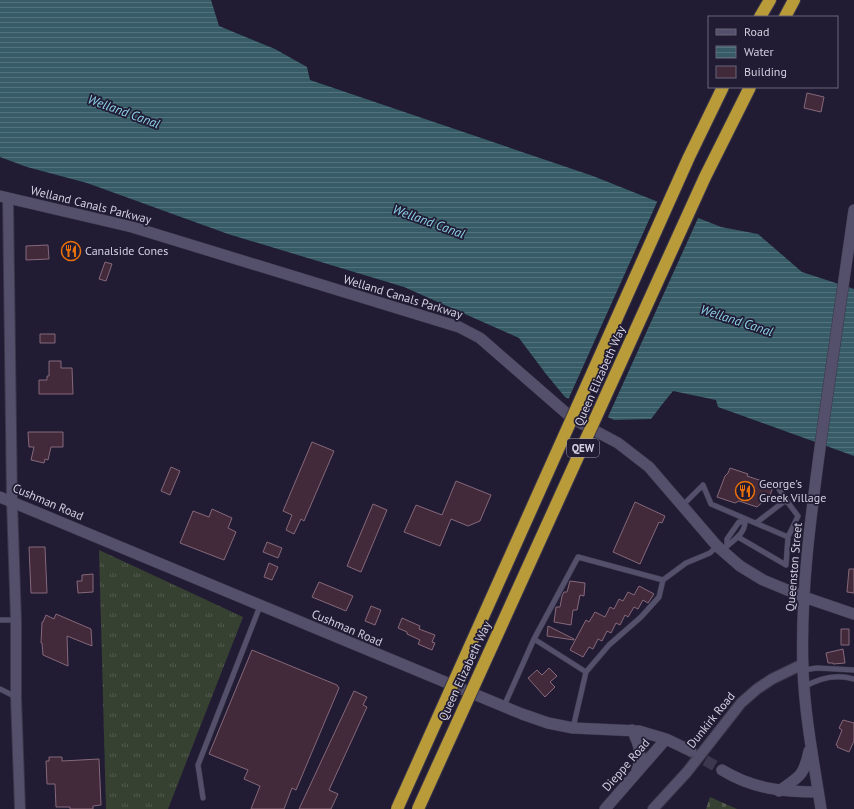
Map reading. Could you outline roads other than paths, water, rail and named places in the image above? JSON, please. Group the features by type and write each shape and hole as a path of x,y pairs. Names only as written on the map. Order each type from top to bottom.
{"highway":[{"path":"761,16 770,0"},
{"path":"786,16 794,0"},
{"name":"Queen Elizabeth Way","path":"397,809 682,172 723,88"},
{"name":"Queen Elizabeth Way","path":"418,809 705,177 750,88"}],"main road":[{"name":"Welland Canals Parkway","path":"4,197 132,227 458,327 480,338 573,419 618,442 648,467 682,506 740,566 763,580 804,597 854,614"},
{"name":"Queenston Street","path":"821,809 810,747 804,687 804,597 814,490 854,210"},
{"name":"Cushman Road","path":"0,497 504,707 548,723 573,728 632,730 650,733 666,739 691,752"},
{"path":"632,730 641,751 641,757 635,776"},
{"name":"Dieppe Road","path":"605,809 666,739"},
{"path":"779,791 800,775 806,766 810,747"},
{"path":"722,770 745,783 779,791 818,792"}],"street":[{"path":"4,197 20,809"},
{"name":"Dunkirk Road","path":"652,809 687,772 741,703 757,689 772,679 803,667"}],"lane":[{"path":"682,506 703,486 712,504 746,521 756,523 788,537"},
{"path":"738,537 786,565 788,537 798,516 777,486"},
{"path":"756,523 786,500"},
{"path":"573,728 586,672 609,645 641,617 659,597 663,580 686,563 732,543 745,527 746,521"},
{"path":"722,547 739,522 746,521"},
{"path":"504,707 534,640 578,556 663,580"},
{"path":"203,798 198,766 260,606"},
{"path":"0,620 16,620"},
{"path":"534,640 586,672"},
{"path":"803,667 854,670"},
{"path":"804,687 817,680 831,677 854,679"},
{"path":"0,689 16,697"}],"water":[{"name":"Welland Canal","path":"0,0 211,0 219,26 275,49 307,67 310,80 593,176 721,227 758,234 802,272 854,289 854,456 718,407 716,400 673,391 651,419 614,420 565,397 519,338 404,287 228,234 87,183 27,167 0,157"}],"tunnel":[{"path":"691,752 722,770"}],"place":[{"name":"Canalside Cones","path":"71,251"},
{"name":"George's Greek Village","path":"745,491"}]}
